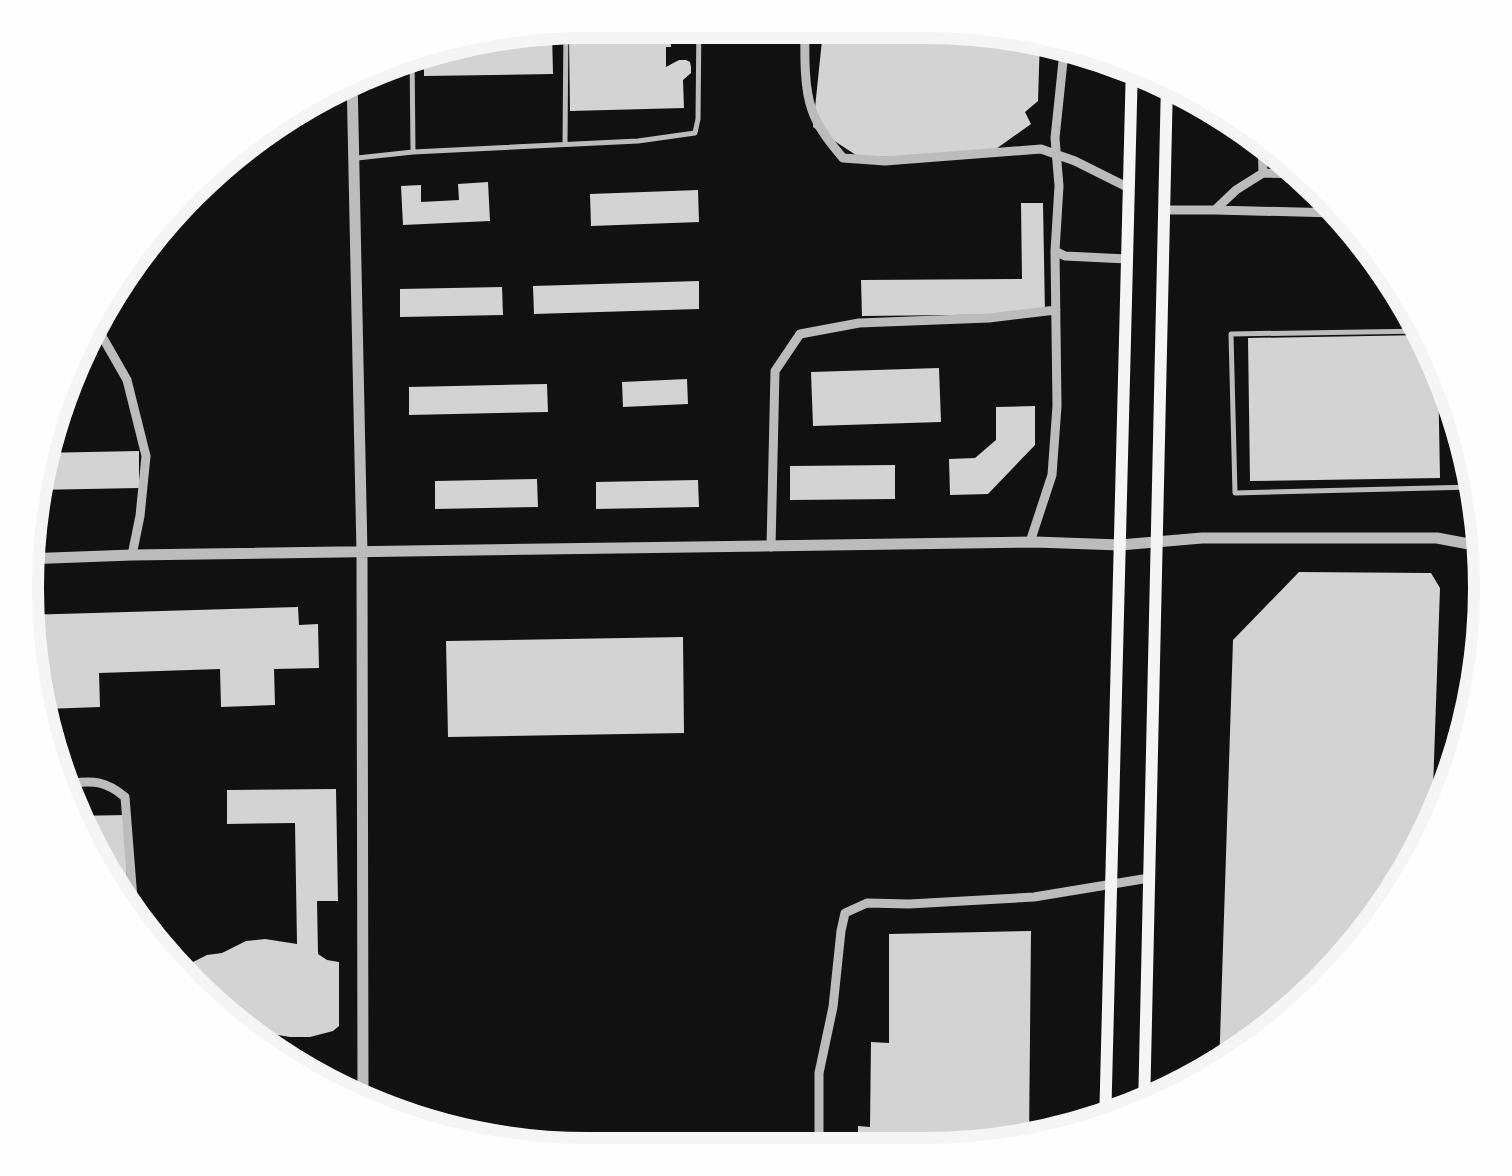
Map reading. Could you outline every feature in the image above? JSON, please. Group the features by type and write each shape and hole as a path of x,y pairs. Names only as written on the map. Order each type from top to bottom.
{"main road":[{"path":"1105,1107 1132,78"},
{"path":"1144,1093 1167,94"}],"street":[{"path":"805,38 811,109 843,158 885,161 1041,149 1129,188"},
{"path":"1030,542 1052,474 1058,186 1055,138 1064,56"},
{"path":"352,91 362,553 363,1090"},
{"path":"1263,154 1264,173"},
{"path":"1215,210 1236,190 1264,173 1287,174"},
{"path":"1164,210 1326,213"},
{"path":"1055,251 1065,256 1127,259"},
{"path":"771,546 775,371 800,334 859,323 988,318 1056,310"},
{"path":"101,333 127,380 146,456 132,555"},
{"path":"39,558 1030,542 1120,545 1202,538 1437,538 1472,545"},
{"path":"73,783 110,786 125,797 133,898"},
{"path":"819,1138 819,1073 833,1006 845,913 867,904 1034,897 1149,878"}],"lane":[{"path":"354,158 638,141 695,133 699,38"},
{"path":"566,39 566,144"},
{"path":"412,67 414,152"},
{"path":"1410,330 1231,334 1235,493 1465,487"}],"building":[{"path":"671,38 671,47 666,47 666,67 679,60 690,62 691,73 683,80 684,108 570,111 569,39"},
{"path":"822,38 960,39 1040,50 1038,101 1025,112 1031,124 986,156 859,157 813,127"},
{"path":"552,39 553,74 424,76 424,63 446,56"},
{"path":"488,182 490,221 403,225 401,186 421,185 421,202 459,200 458,184"},
{"path":"698,190 699,222 591,226 590,194"},
{"path":"1021,203 1043,203 1045,314 862,316 861,280 1022,279"},
{"path":"699,281 699,309 534,314 533,286"},
{"path":"502,287 503,315 400,317 400,289"},
{"path":"1413,335 1438,392 1440,478 1250,481 1248,338"},
{"path":"939,368 941,422 813,426 811,372"},
{"path":"687,379 688,404 623,407 622,382"},
{"path":"547,384 548,412 409,415 409,387"},
{"path":"1035,406 1035,445 988,494 950,495 949,459 975,458 996,440 996,407"},
{"path":"139,451 139,488 47,490 54,453"},
{"path":"895,465 895,499 790,500 790,466"},
{"path":"537,479 538,507 435,509 435,481"},
{"path":"698,480 699,507 596,509 596,482"},
{"path":"1299,572 1431,573 1440,588 1433,800 1418,831 1382,894 1338,951 1287,1002 1220,1052 1233,640"},
{"path":"298,607 299,625 318,624 319,668 274,669 275,705 221,707 220,669 99,673 100,707 51,709 39,615"},
{"path":"683,637 684,733 448,737 446,641"},
{"path":"336,789 338,901 317,901 318,954 339,962 339,1026 333,1031 290,1037 261,1031 187,965 246,941 265,939 297,944 295,823 227,824 227,790"},
{"path":"126,815 127,889 111,863 87,816"},
{"path":"1031,931 1029,1128 960,1137 858,1138 858,1126 870,1127 871,1042 889,1043 889,934"}]}
